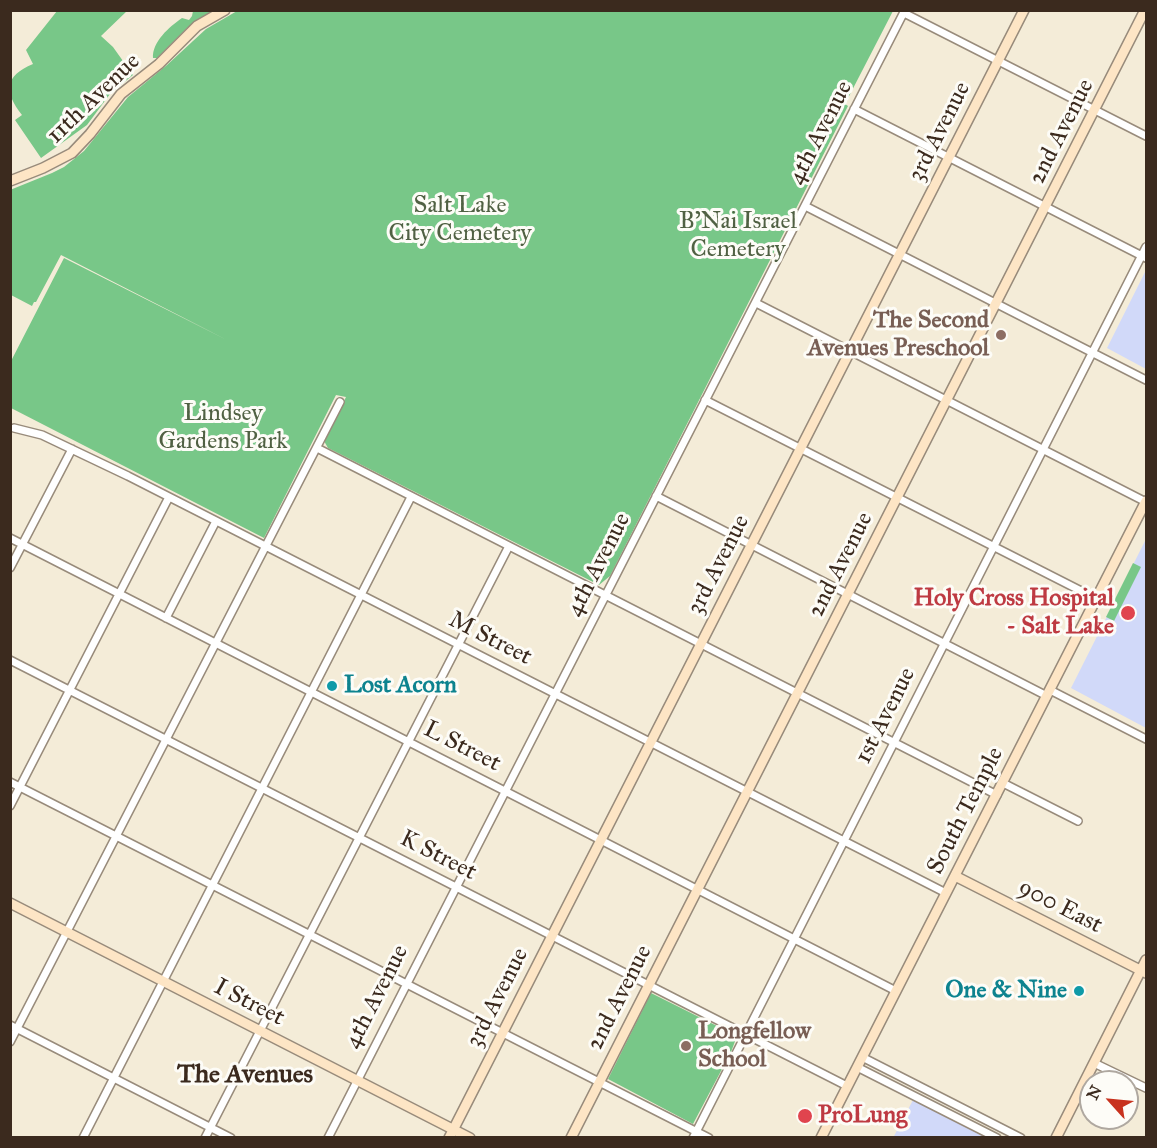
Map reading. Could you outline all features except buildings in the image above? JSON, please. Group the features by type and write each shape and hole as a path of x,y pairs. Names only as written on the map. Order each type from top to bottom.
{"street":[{"name":"11th Avenue","path":"10,181 72,153 121,94 159,64 197,27 225,10"},
{"name":"3rd Avenue","path":"451,1133 1024,10"},
{"path":"905,12 1146,136"},
{"name":"4th Avenue","path":"328,1137 905,12"},
{"name":"2nd Avenue","path":"571,1137 1144,12"},
{"path":"854,109 1144,257"},
{"path":"805,206 1146,380"},
{"name":"1st Avenue","path":"694,1134 1093,352 1144,257 1146,247"},
{"path":"756,303 1146,502"},
{"path":"705,400 1097,599"},
{"path":"10,1042 14,1027 68,933 340,402"},
{"name":"M Street","path":"14,428 42,435 169,497 946,893"},
{"path":"316,448 997,795"},
{"path":"10,568 72,449"},
{"path":"656,496 945,643 1146,739"},
{"path":"10,806 169,497"},
{"path":"83,1137 411,497"},
{"name":"South Temple","path":"821,1137 1146,502"},
{"path":"166,618 216,521"},
{"name":"L Street","path":"10,538 896,991"},
{"path":"206,1137 509,546"},
{"name":"K Street","path":"10,660 847,1086"},
{"path":"10,782 502,1032 694,1134 709,1137"},
{"path":"1003,783 1078,821"},
{"name":"900 East","path":"955,876 1144,972"},
{"name":"I Street","path":"10,903 357,1080 451,1133 470,1137"},
{"path":"1056,1137 1144,972 1146,960"},
{"path":"14,1027 231,1137"},
{"path":"862,1057 1021,1137"},
{"path":"1094,1063 1146,1088"},
{"path":"857,1067 997,1137"},
{"path":"924,1100 929,1091"},
{"path":"978,1128 983,1118"}],"shaded area":[{"path":"1146,270 1146,369 1107,348"},
{"name":"Holy Cross Hospital - Salt Lake","path":"1146,539 1146,728 1071,688"},
{"path":"913,1100 988,1137 893,1138"}],"green space":[{"path":"57,11 127,11 101,36 113,47 133,75 110,94 87,125 41,158 15,120 22,115 12,99 10,85 17,74 33,64 26,50"},
{"path":"193,11 212,11 187,28 157,58 153,58 155,46 162,35 182,18 189,20"},
{"name":"Salt Lake City Cemetery","path":"237,11 893,11 845,104 848,106 610,576 599,585 328,448 324,441 346,397 336,395 264,538 11,408 10,363 64,258 227,340 61,255 32,306 11,295 10,190 64,167 84,151 128,97 206,29"},
{"path":"1133,563 1141,567 1114,621 1106,617"},
{"path":"651,993 737,1036 693,1124 608,1079"}],"place":[{"name":"The Second Avenues Preschool","path":"1001,335"},
{"name":"Holy Cross Hospital - Salt Lake","path":"1128,613"},
{"name":"Lost Acorn","path":"332,686"},
{"name":"One & Nine","path":"1079,991"},
{"name":"Longfellow School","path":"686,1046"},
{"name":"ProLung","path":"805,1116"}],"district":[{"name":"The Avenues","path":"245,1076"}],"park label":[{"name":"B'Nai Israel Cemetery","path":"738,236"},
{"name":"Lindsey Gardens Park","path":"223,428"}]}
